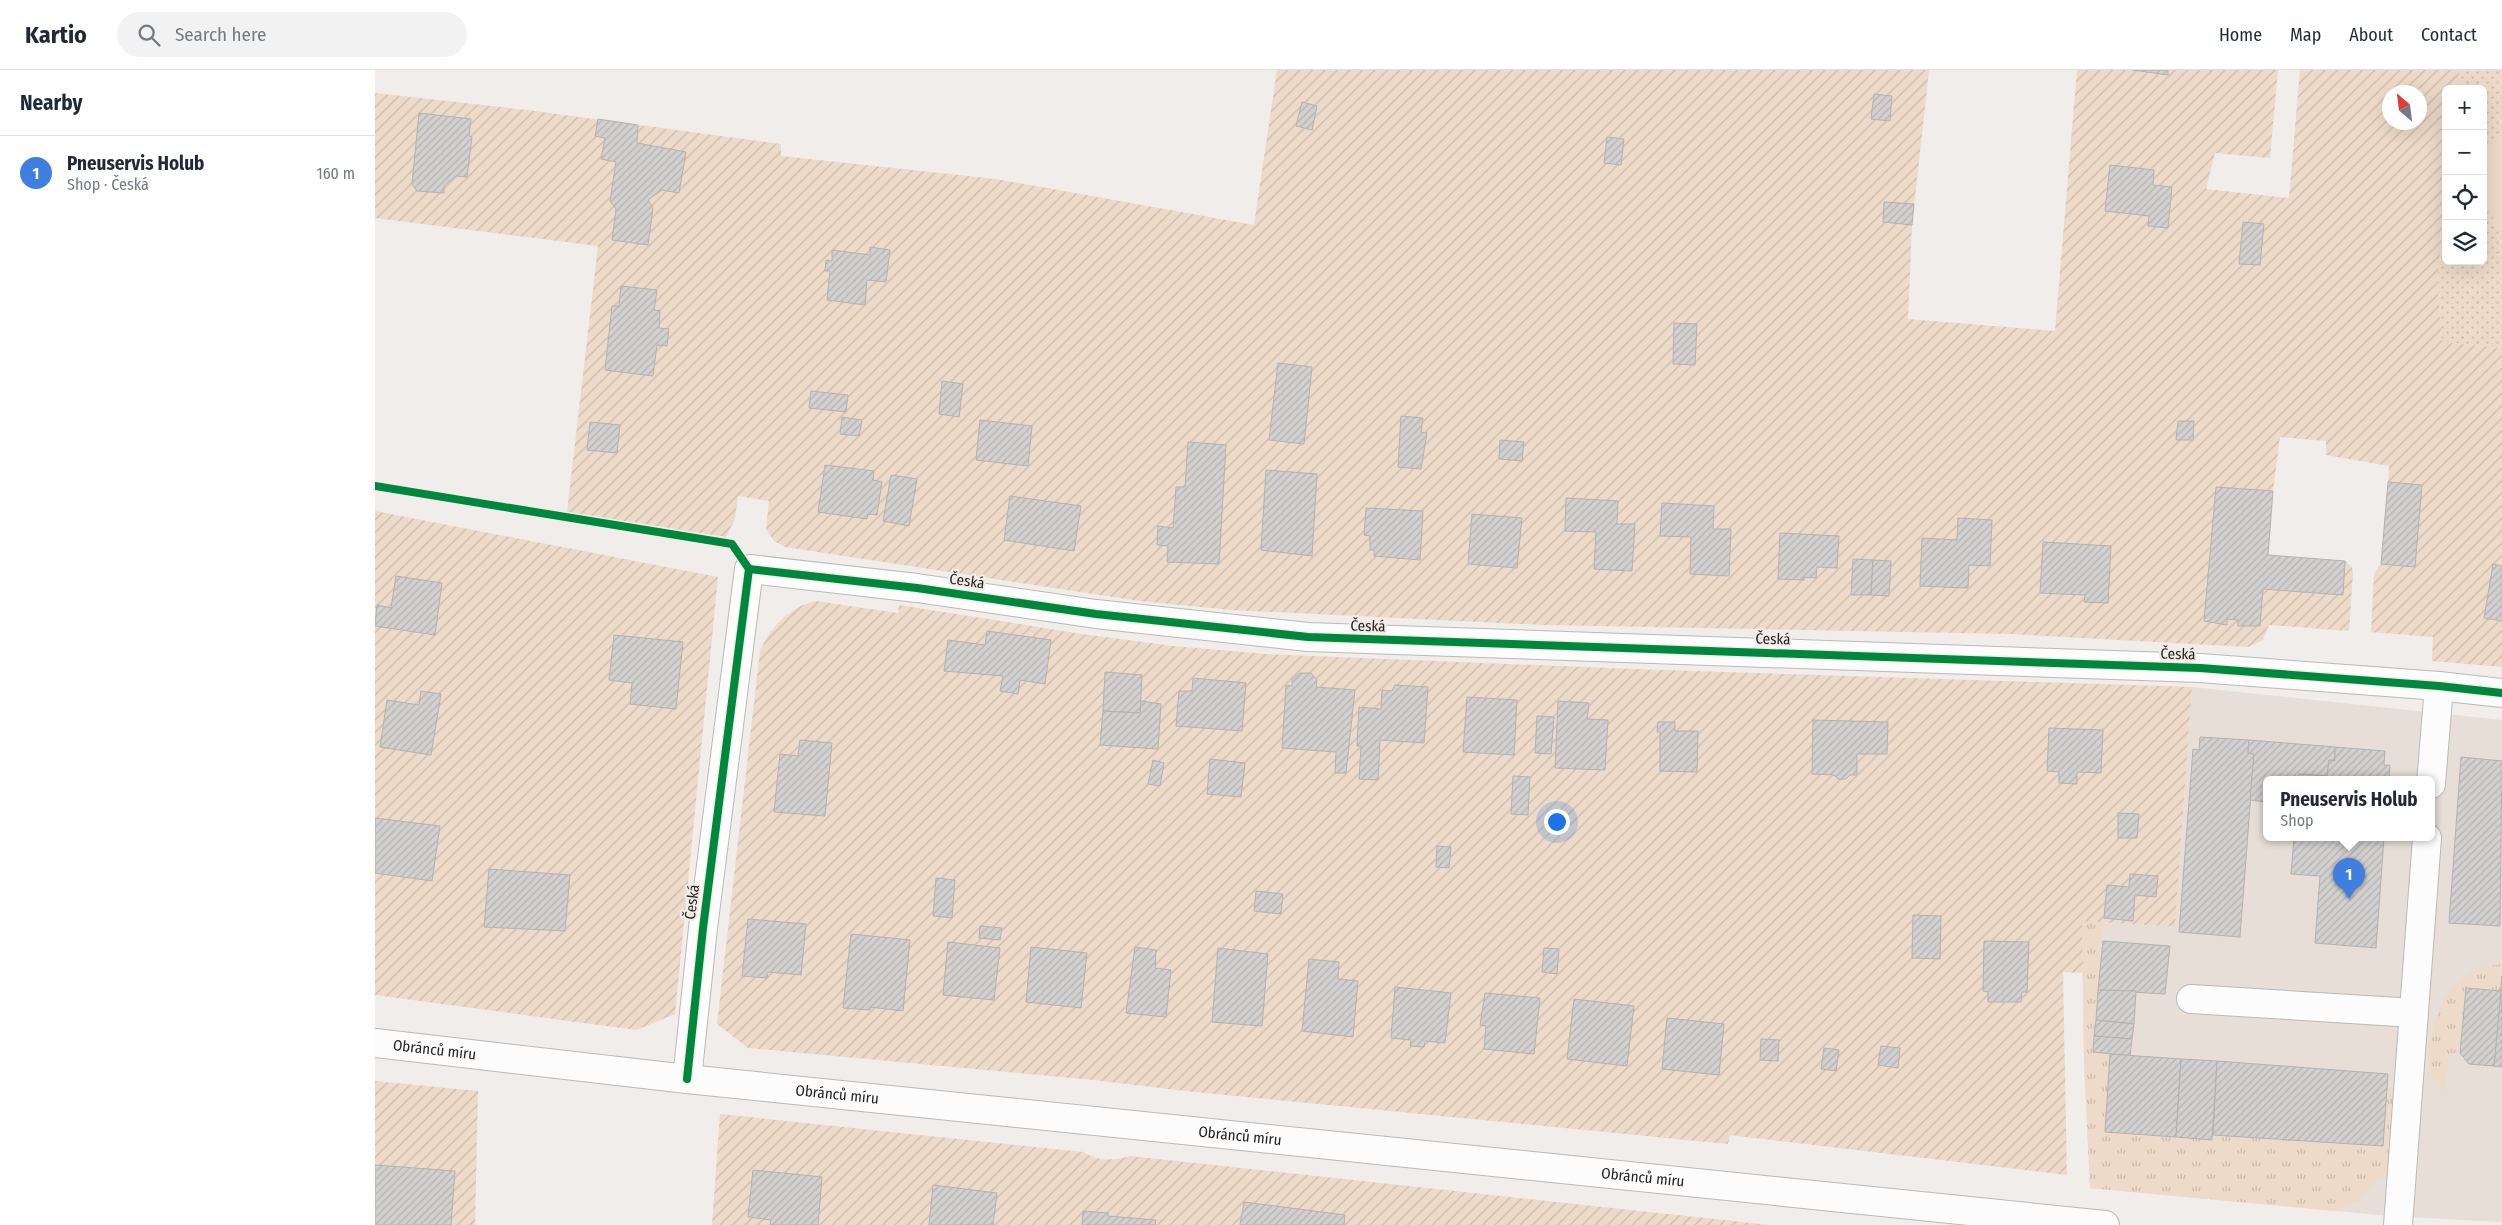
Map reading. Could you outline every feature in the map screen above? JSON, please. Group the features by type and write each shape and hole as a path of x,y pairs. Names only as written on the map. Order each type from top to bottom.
{"street":[{"name":"Česká","path":"687,1078 703,928 749,569 917,588 1096,614 1307,638 2200,668 2439,686 2502,693"},
{"path":"2432,776 2439,686"},
{"path":"2398,1225 2427,841"},
{"path":"2191,998 2413,1013"},
{"name":"Obránců míru","path":"375,1043 687,1078 2105,1225"}],"shaded area":[{"path":"2192,687 2502,720 2502,1222 2390,1216 2090,1188 2084,1060 2082,921 2175,927"}],"green space":[{"path":"1277,70 1929,70 1912,225 1908,319 2055,331 2077,70 2278,70 2270,158 2215,153 2206,189 2289,198 2300,70 2460,70 2458,85 2442,85 2442,237 2437,279 2442,342 2502,348 2502,667 2432,661 2433,637 2371,632 2374,574 2381,564 2415,566 2422,485 2388,482 2389,466 2326,455 2326,441 2280,437 2273,491 2216,487 2204,621 2224,623 2227,619 2238,620 2241,624 2260,626 2263,589 2342,595 2345,561 2352,567 2353,573 2349,631 2269,625 2263,640 2248,647 2011,634 1544,625 1231,610 1140,601 785,547 774,541 766,529 769,501 738,496 735,519 726,537 567,512 598,246 375,218 375,93 527,110 781,144 781,156 996,179 1254,225"},
{"path":"2460,70 2502,70 2502,348 2442,342 2437,279 2442,237 2442,265 2487,265 2487,85 2458,85"},
{"path":"2502,137 2502,238 2487,203 2487,143"},
{"path":"375,511 718,577 675,1014 636,1030 375,995"},
{"path":"816,601 898,613 899,605 1082,634 1173,646 1266,654 1632,669 2192,687 2175,927 2082,921 2083,973 2063,972 2067,1175 1730,1135 1728,1144 1185,1091 1093,1080 748,1048 717,1024 760,651 769,634 782,619 798,608"},
{"path":"2082,921 2103,921 2093,1052 2110,1054 2105,1132 2212,1140 2213,1135 2383,1146 2387,1087 2393,1087 2391,1166 2387,1180 2376,1179 2359,1200 2335,1211 2090,1188 2084,1060"},
{"path":"2502,964 2501,991 2466,988 2460,1053 2449,1053 2445,1091 2436,1083 2431,1072 2431,1042 2439,1011 2451,989 2461,979 2481,969"},
{"path":"375,1081 478,1091 475,1225 375,1225"},
{"path":"720,1114 1083,1152 1105,1159 1130,1156 1770,1225 712,1225"}],"building":[{"path":"2133,70 2168,70 2168,75"},
{"path":"1874,94 1892,96 1890,121 1871,119"},
{"path":"1302,102 1317,106 1312,130 1296,126"},
{"path":"419,113 471,119 469,136 472,137 467,177 456,176 444,186 444,193 417,191 412,184"},
{"path":"598,119 638,125 637,143 686,152 679,193 662,190 648,200 653,208 648,245 612,240 616,209 610,201 616,162 601,159 605,138 595,136"},
{"path":"1607,137 1624,139 1621,165 1604,163"},
{"path":"2110,165 2154,170 2153,185 2172,187 2168,228 2148,226 2149,216 2105,211"},
{"path":"1884,202 1914,204 1912,225 1883,222"},
{"path":"2243,222 2264,224 2260,265 2239,264"},
{"path":"870,247 890,250 886,282 867,280 865,305 827,300 830,271 825,271 826,260 832,261 832,250 870,255"},
{"path":"621,286 657,290 654,310 660,311 659,328 669,329 667,346 657,345 653,376 605,370 612,306 619,306"},
{"path":"1674,323 1697,324 1695,365 1673,364"},
{"path":"1278,363 1312,367 1304,444 1269,440"},
{"path":"942,381 963,384 959,417 939,414"},
{"path":"811,391 848,395 846,412 809,408"},
{"path":"1401,416 1423,418 1421,432 1427,433 1421,469 1398,467"},
{"path":"842,417 862,420 859,436 840,434"},
{"path":"980,420 1032,426 1028,466 976,460"},
{"path":"2178,421 2194,421 2193,440 2176,440"},
{"path":"590,422 620,425 617,453 587,450"},
{"path":"1500,440 1524,442 1522,461 1499,459"},
{"path":"1188,442 1226,445 1219,564 1167,562 1168,546 1157,545 1158,526 1173,528 1176,487 1185,487"},
{"path":"825,465 874,471 873,480 882,482 877,515 868,514 867,519 818,512"},
{"path":"1266,470 1317,474 1312,556 1261,550"},
{"path":"891,475 917,479 909,526 883,521"},
{"path":"2388,482 2422,485 2415,567 2381,564"},
{"path":"2216,487 2273,491 2268,555 2345,561 2343,595 2263,589 2260,626 2238,626 2238,620 2227,619 2227,625 2204,621"},
{"path":"1010,496 1081,506 1074,551 1004,540"},
{"path":"1566,498 1618,501 1617,524 1635,524 1632,571 1594,569 1596,532 1565,531"},
{"path":"1662,503 1714,506 1713,529 1731,529 1729,576 1690,574 1691,537 1660,536"},
{"path":"1366,508 1423,511 1420,560 1374,556 1374,550 1370,550 1370,536 1364,535"},
{"path":"1472,514 1522,518 1517,568 1468,564"},
{"path":"1958,518 1992,520 1990,566 1969,565 1968,588 1920,586 1922,538 1957,540"},
{"path":"1780,533 1839,536 1837,568 1817,567 1816,578 1804,577 1804,580 1778,579"},
{"path":"2043,542 2111,546 2108,603 2084,602 2085,595 2040,593"},
{"path":"1853,559 1873,560 1871,595 1851,595"},
{"path":"1873,560 1891,561 1889,596 1871,595"},
{"path":"2493,564 2502,566 2502,621 2484,618"},
{"path":"396,576 442,583 435,635 375,626 377,605 391,608"},
{"path":"987,631 1051,640 1045,684 1020,680 1018,694 1000,691 1003,676 944,671 948,640 985,645"},
{"path":"614,635 683,642 676,709 630,704 632,683 609,680"},
{"path":"1105,672 1142,675 1140,713 1103,711"},
{"path":"1300,673 1311,673 1317,680 1316,687 1355,690 1346,773 1335,773 1336,752 1282,748 1286,685 1292,686 1292,679"},
{"path":"1193,678 1246,683 1242,731 1176,726 1179,691 1192,691"},
{"path":"1395,685 1428,687 1424,743 1380,740 1378,780 1359,779 1361,746 1357,746 1359,707 1381,709 1382,690 1392,691"},
{"path":"421,691 441,694 431,755 380,747 387,700 419,705"},
{"path":"1467,697 1517,700 1514,755 1463,752"},
{"path":"1141,701 1161,704 1158,749 1100,745 1103,711 1140,713"},
{"path":"1558,701 1589,703 1587,719 1608,720 1605,770 1555,768"},
{"path":"1537,716 1554,717 1551,754 1535,753"},
{"path":"1813,720 1888,722 1887,754 1857,754 1857,775 1850,775 1846,779 1838,779 1834,775 1812,774"},
{"path":"1658,722 1675,722 1675,731 1698,731 1697,772 1660,771 1660,732 1657,732"},
{"path":"2049,728 2103,730 2101,773 2077,772 2077,784 2059,783 2059,772 2047,771"},
{"path":"2200,737 2249,740 2248,753 2254,754 2240,937 2179,932 2193,749 2199,750"},
{"path":"800,740 832,743 825,816 774,812 780,754 798,756"},
{"path":"2249,740 2335,747 2335,761 2329,760 2327,776 2299,774 2299,776 2263,776 2263,802 2250,800 2254,754 2248,753"},
{"path":"2335,747 2385,751 2384,765 2390,765 2389,776 2327,776 2329,760 2335,761"},
{"path":"2461,757 2502,761 2500,926 2449,923"},
{"path":"1210,759 1245,763 1241,797 1207,794"},
{"path":"1153,760 1164,763 1160,786 1148,784"},
{"path":"2299,774 2327,776 2299,776"},
{"path":"1513,776 1530,777 1528,815 1511,814"},
{"path":"2118,813 2139,814 2137,838 2118,838"},
{"path":"375,818 440,826 432,881 375,873"},
{"path":"2294,841 2384,841 2376,948 2315,943 2320,876 2291,874"},
{"path":"1437,846 1451,847 1449,868 1436,867"},
{"path":"489,869 570,875 565,931 484,927"},
{"path":"2130,874 2158,876 2156,897 2135,895 2133,921 2104,918 2107,885 2129,887"},
{"path":"936,878 955,880 952,918 933,916"},
{"path":"1256,891 1283,894 1281,914 1254,911"},
{"path":"1913,915 1941,916 1940,959 1912,958"},
{"path":"748,919 806,924 801,975 768,972 767,978 742,976"},
{"path":"980,926 1002,928 1000,940 979,938"},
{"path":"851,934 910,940 903,1011 870,1007 870,1010 843,1008"},
{"path":"1984,941 2029,942 2027,992 2022,992 2021,1002 1988,1002 1988,992 1983,991"},
{"path":"2103,941 2170,946 2165,994 2098,990"},
{"path":"948,942 1000,948 994,1000 943,995"},
{"path":"1031,947 1087,953 1081,1008 1026,1002"},
{"path":"1135,947 1156,950 1155,968 1171,970 1166,1017 1126,1013"},
{"path":"1218,948 1268,954 1262,1026 1212,1022"},
{"path":"1544,948 1559,949 1557,974 1542,972"},
{"path":"1309,959 1339,962 1338,979 1358,981 1353,1037 1302,1031"},
{"path":"2502,976 2502,1067 2494,1066"},
{"path":"1395,987 1451,993 1445,1043 1425,1041 1424,1047 1410,1046 1411,1040 1391,1038"},
{"path":"2466,988 2501,991 2494,1066 2469,1064 2460,1053"},
{"path":"2098,990 2136,991 2134,1024 2096,1020"},
{"path":"1485,993 1540,998 1534,1054 1484,1049 1486,1026 1480,1025"},
{"path":"1574,999 1634,1006 1627,1066 1567,1059"},
{"path":"1667,1018 1724,1024 1719,1075 1662,1069"},
{"path":"2096,1020 2134,1024 2132,1039 2094,1036"},
{"path":"2094,1036 2132,1039 2130,1056 2093,1052"},
{"path":"1761,1039 1779,1040 1778,1061 1760,1060"},
{"path":"1881,1046 1900,1048 1898,1068 1878,1065"},
{"path":"1824,1048 1839,1050 1836,1071 1821,1069"},
{"path":"2110,1054 2181,1059 2176,1137 2105,1132"},
{"path":"2181,1059 2217,1061 2212,1140 2176,1137"},
{"path":"2217,1061 2388,1074 2383,1146 2213,1135"},
{"path":"375,1165 455,1171 451,1225 375,1225"},
{"path":"753,1170 822,1177 818,1225 770,1225 771,1220 748,1217"},
{"path":"933,1185 997,1193 993,1225 929,1225"},
{"path":"1244,1202 1345,1215 1344,1225 1240,1225"},
{"path":"1083,1211 1108,1213 1108,1216 1156,1220 1155,1225 1082,1225"}],"cycle path":[{"path":"375,486 732,544 749,569"},
{"path":"749,569 917,588 1096,614 1308,637 2200,668 2439,686 2502,693"},
{"path":"687,1079 703,928 749,569"}],"place":[{"name":"Pneuservis Holub","path":"2349,899"}]}
